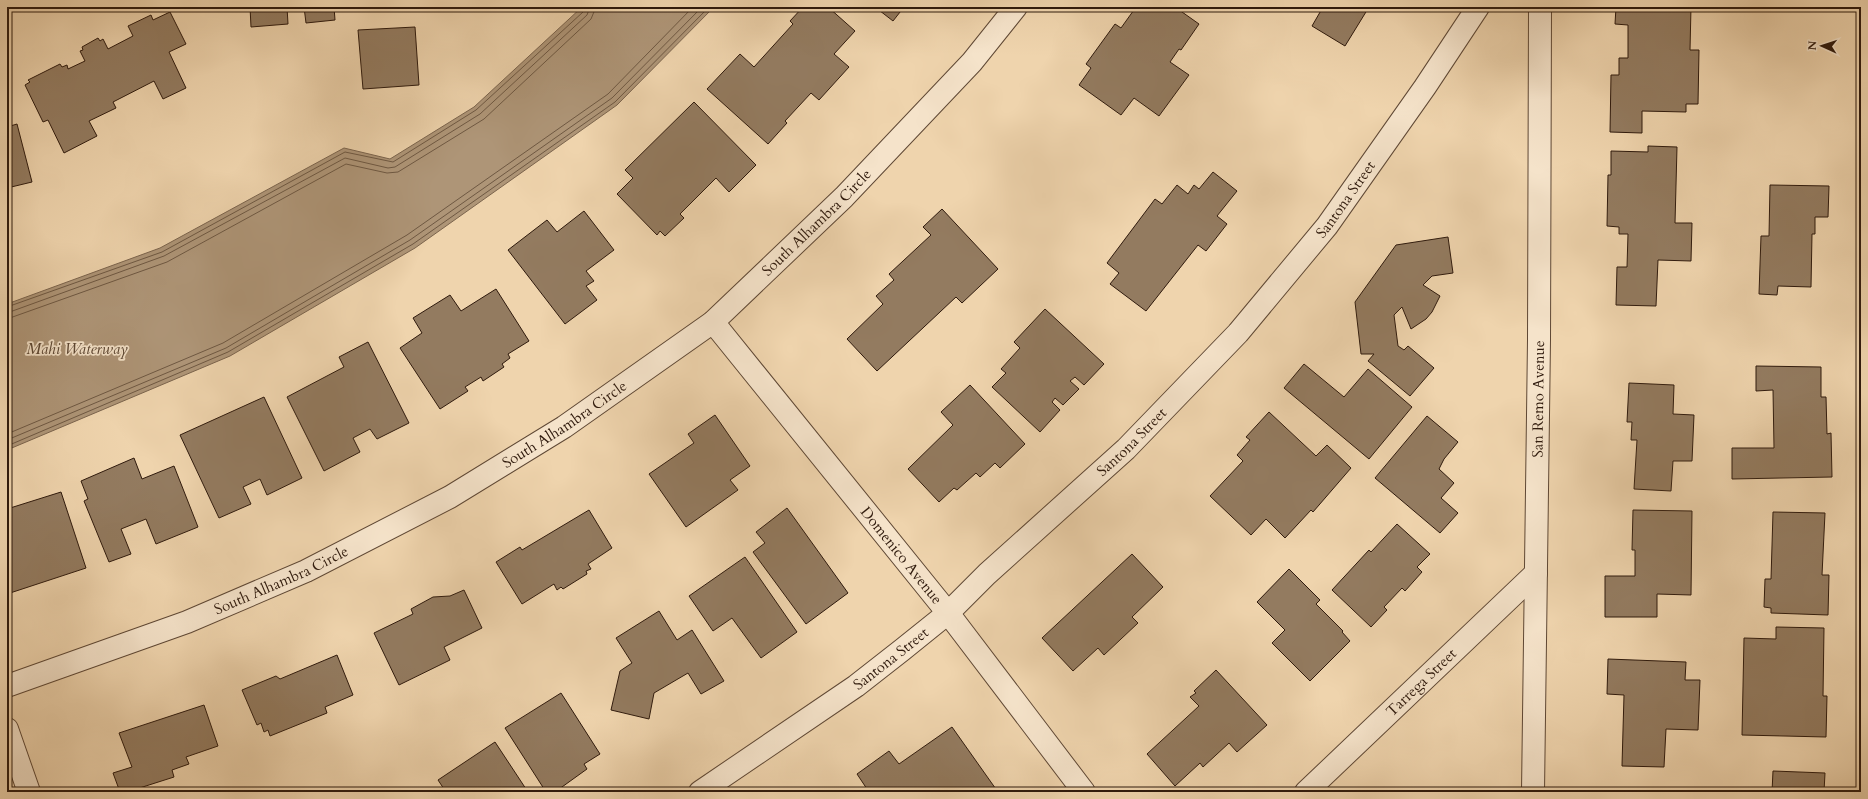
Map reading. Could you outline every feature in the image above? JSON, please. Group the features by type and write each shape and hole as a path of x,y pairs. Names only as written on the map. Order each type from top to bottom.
{"street":[{"name":"South Alhambra Circle","path":"7,686 187,622 306,571 359,545 450,496 564,427 713,322 849,191 972,62 1016,7"},
{"name":"Santona Street","path":"700,792 856,686 948,613 987,574 1126,449 1218,354 1267,300 1327,226 1425,87 1478,7"},
{"name":"San Remo Avenue","path":"1533,792 1540,7"},
{"name":"Domenico Avenue","path":"713,322 948,613 1084,792"},
{"name":"Tarrega Street","path":"1306,792 1536,573"},
{"path":"7,729 29,792"}],"water":[{"name":"Mahi Waterway","path":"582,7 714,7 617,105 415,248 230,356 7,450 7,304 160,248 344,148 390,159 474,107"}],"building":[{"path":"250,7 287,7 288,24 251,27"},
{"path":"304,7 334,7 335,20 306,23"},
{"path":"803,7 828,7 855,31 834,54 849,67 819,100 811,93 785,121 787,123 768,144 707,89 740,54 754,67 793,24 790,21"},
{"path":"875,7 904,7 893,21"},
{"path":"1136,7 1175,7 1199,24 1181,50 1179,49 1170,62 1189,75 1159,116 1134,98 1121,115 1079,85 1091,68 1086,64 1115,24 1121,28"},
{"path":"1323,7 1369,7 1345,46 1312,26"},
{"path":"1616,7 1691,7 1690,50 1699,50 1698,104 1686,104 1686,112 1642,111 1642,133 1610,132 1611,75 1619,75 1619,58 1628,58 1628,25 1615,24"},
{"path":"170,12 186,44 169,52 186,88 163,99 154,81 113,102 116,108 89,121 97,136 64,153 48,120 43,122 25,85 30,82 28,80 60,64 62,67 67,65 68,69 85,61 80,51 83,50 82,47 98,38 100,41 103,39 108,49 133,36 128,26 151,15 153,20"},
{"path":"415,27 419,85 363,89 358,30"},
{"path":"694,102 756,165 729,192 716,178 680,214 684,218 665,236 660,231 657,235 617,194 633,178 625,170"},
{"path":"17,124 32,182 7,188 7,127"},
{"path":"1648,146 1677,147 1675,223 1692,223 1691,261 1658,260 1656,306 1616,305 1617,267 1627,267 1628,234 1619,234 1619,227 1607,226 1608,175 1611,175 1611,151 1648,152"},
{"path":"1213,172 1237,191 1217,216 1227,224 1206,251 1198,245 1146,311 1110,284 1119,273 1107,263 1155,199 1162,204 1177,185 1188,194 1194,185 1199,189"},
{"path":"1770,185 1829,186 1828,217 1815,217 1815,234 1812,234 1811,287 1778,286 1777,295 1759,294 1761,236 1769,236"},
{"path":"942,209 998,269 962,303 956,297 877,371 847,339 883,304 876,296 894,280 889,274 931,235 923,227"},
{"path":"584,211 614,250 586,271 594,281 586,286 597,300 565,324 508,250 547,220 557,232"},
{"path":"1448,237 1453,273 1432,276 1423,285 1440,296 1432,312 1426,319 1411,329 1402,307 1394,315 1398,346 1404,350 1408,346 1434,368 1410,396 1368,361 1374,354 1361,354 1355,302 1396,245"},
{"path":"496,289 529,341 508,354 510,358 502,364 504,367 483,381 481,377 465,387 468,391 440,409 400,348 422,333 413,318 450,295 461,311"},
{"path":"1045,309 1104,364 1084,385 1075,377 1070,381 1079,389 1063,405 1055,398 1052,402 1060,410 1040,432 992,387 1006,373 1001,369 1020,348 1014,342"},
{"path":"368,342 409,423 377,439 370,429 353,438 360,452 324,471 287,397 344,367 339,357"},
{"path":"1304,364 1344,397 1368,369 1412,407 1369,459 1284,388"},
{"path":"1756,366 1821,367 1821,397 1826,397 1827,434 1831,433 1832,477 1732,479 1732,448 1774,448 1773,390 1756,391"},
{"path":"1629,383 1674,385 1673,414 1694,415 1692,461 1673,461 1671,491 1634,489 1637,440 1631,440 1632,422 1627,422"},
{"path":"970,385 1025,444 1000,468 995,463 980,477 976,473 957,490 954,488 939,502 908,469 953,425 941,412"},
{"path":"264,397 302,478 267,495 260,479 243,487 251,504 219,518 180,435"},
{"path":"1269,412 1316,456 1327,445 1351,468 1313,512 1311,510 1285,538 1266,519 1251,535 1210,496 1243,461 1237,455 1250,440 1246,437"},
{"path":"715,415 750,466 730,480 738,490 686,527 649,474 694,443 688,434"},
{"path":"1427,416 1458,442 1444,459 1439,469 1454,483 1441,498 1458,513 1440,533 1375,478"},
{"path":"134,458 142,479 174,466 198,527 156,544 146,519 121,529 131,554 109,562 84,501 88,499 81,481"},
{"path":"61,492 86,568 7,594 7,509"},
{"path":"787,508 848,593 806,624 753,552 765,543 756,532"},
{"path":"589,510 612,548 588,564 591,569 586,571 587,574 563,589 561,587 557,590 554,584 522,604 496,562 520,547 522,550"},
{"path":"1633,510 1692,511 1691,595 1657,594 1657,617 1605,617 1605,576 1635,576 1635,550 1632,550"},
{"path":"1773,512 1825,513 1822,575 1829,575 1828,615 1771,613 1771,608 1764,607 1765,579 1771,579"},
{"path":"1397,524 1430,554 1417,567 1422,572 1405,591 1402,588 1384,607 1387,610 1371,627 1332,590 1369,550 1371,552"},
{"path":"1132,554 1163,587 1132,617 1138,623 1104,655 1098,648 1073,671 1042,638"},
{"path":"745,557 797,632 761,658 732,618 713,631 689,596"},
{"path":"1289,569 1320,600 1316,604 1343,631 1342,632 1350,641 1310,681 1272,643 1285,630 1257,602"},
{"path":"464,590 482,628 444,647 450,660 399,685 374,633 413,614 411,609 433,597 450,596"},
{"path":"659,611 677,640 692,630 724,681 701,694 688,673 654,693 649,719 611,710 620,671 632,663 616,638"},
{"path":"1776,627 1824,628 1823,696 1827,696 1826,737 1742,735 1744,638 1776,639"},
{"path":"337,655 353,695 325,707 327,713 270,736 268,730 264,732 261,723 257,725 242,690 276,676 280,679"},
{"path":"1608,659 1686,662 1685,680 1700,680 1698,730 1666,729 1664,767 1622,766 1624,695 1607,694"},
{"path":"1216,670 1267,725 1237,752 1229,743 1203,767 1200,763 1175,786 1147,754 1199,706 1190,697 1196,693 1194,691"},
{"path":"561,693 600,754 584,764 587,769 555,792 546,792 505,728"},
{"path":"204,705 218,746 186,757 189,764 172,770 174,777 127,792 120,792 113,773 132,767 119,733"},
{"path":"952,727 998,792 869,792 857,774 889,751 899,764"},
{"path":"495,742 528,792 446,792 438,780"},
{"path":"1773,771 1825,773 1824,792 1772,792"}]}
